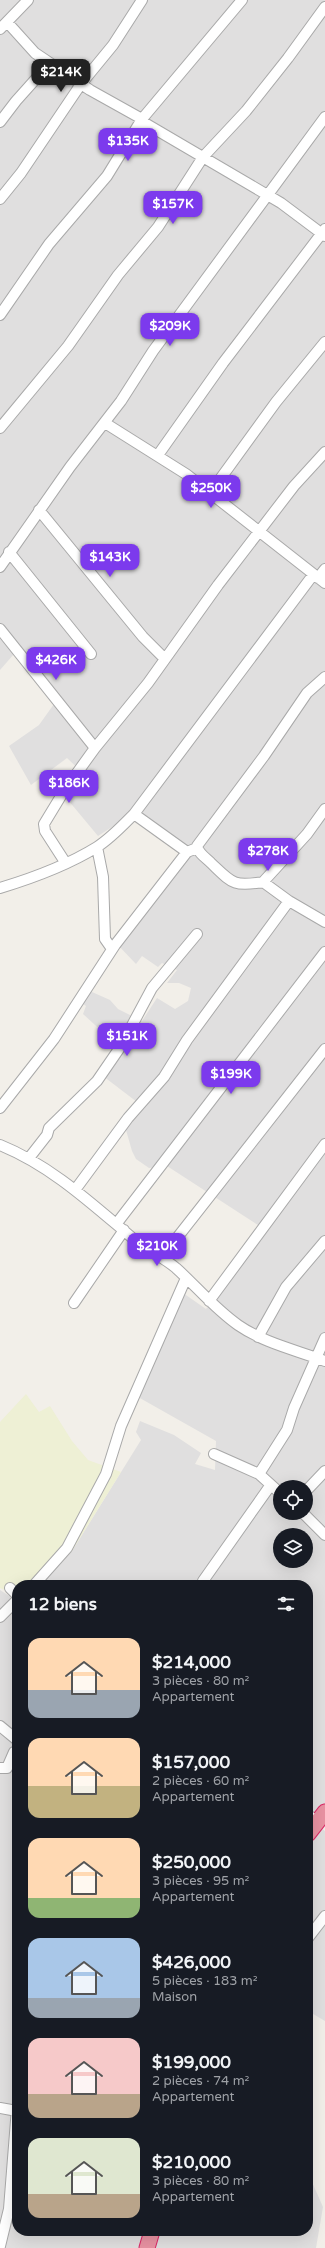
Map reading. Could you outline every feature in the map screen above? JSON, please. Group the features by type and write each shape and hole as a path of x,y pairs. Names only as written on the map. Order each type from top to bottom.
{"highway":[{"path":"147,2248 151,2236"}],"street":[{"path":"28,0 3,25 36,53 81,84 142,119 143,122 296,213 324,232 224,363 158,455"},
{"path":"0,199 21,173 81,84 113,45 142,0"},
{"path":"0,315 49,244 107,176 142,119 242,0"},
{"path":"0,428 68,346 118,275 158,228 203,158 246,111 288,58 325,7"},
{"path":"0,122 16,101 50,63"},
{"path":"0,567 39,510 105,423 153,351 266,195 325,117"},
{"path":"210,493 276,402 325,342"},
{"path":"105,423 158,455 210,493 318,579"},
{"path":"65,862 45,830 44,824 64,791 294,486 325,452"},
{"path":"39,510 143,637 165,659"},
{"path":"9,552 91,654"},
{"path":"0,888 34,877 97,847 116,833 134,814 325,569"},
{"path":"0,629 95,748"},
{"path":"0,1108 54,1039 112,949 187,852 197,848 308,692 325,677"},
{"path":"197,848 230,881 244,885 263,882 307,834 325,809"},
{"path":"134,814 187,852"},
{"path":"97,847 103,877 105,939 112,949"},
{"path":"263,882 289,901 325,922"},
{"path":"75,1190 128,1118 164,1077 188,1040 289,901"},
{"path":"29,1158 47,1135 49,1128 97,1081 121,1046 152,988 196,934"},
{"path":"74,1303 121,1227 325,952"},
{"path":"162,1258 325,1048"},
{"path":"209,1301 325,1144"},
{"path":"0,1145 29,1158 75,1190 121,1227 137,1242 162,1258 239,1326 258,1337 321,1360"},
{"path":"258,1337 286,1287 325,1241"},
{"path":"38,1580 67,1548 106,1474 121,1426 186,1278"},
{"path":"259,1474 287,1430 294,1408 321,1360 325,1338"},
{"path":"214,1454 259,1474 273,1488"},
{"path":"313,1484 325,1471"},
{"path":"204,1580 270,1486"},
{"path":"310,1520 325,1535"},
{"path":"0,1617 12,1605"},
{"path":"0,1726 12,1736"},
{"path":"0,1768 7,1768 12,1760"},
{"path":"313,1932 325,1916"},
{"path":"0,2108 12,2109"},
{"path":"0,2246 9,2209 12,2172"}],"shaded area":[{"path":"0,0 325,0 325,1824 313,1816 313,1580 45,1580 72,1551 141,1440 136,1432 140,1421 174,1435 201,1453 195,1464 215,1470 216,1441 138,1397 183,1293 206,1309 264,1229 167,1166 149,1168 136,1159 126,1130 137,1102 99,1073 118,1046 83,1014 86,1006 76,999 85,985 92,992 110,1000 118,1009 142,1021 157,998 175,1009 188,1001 191,988 179,983 167,983 177,970 162,963 158,967 142,956 136,964 115,942 182,850 132,814 98,836 68,800 88,778 67,758 31,785 9,746 39,725 54,704 14,654 0,670"},
{"path":"0,1590 12,1598 12,2236 313,2236 313,2184 323,2207 316,2248 0,2248"},
{"path":"313,1822 325,1831 325,2021 313,2014"}],"green space":[{"path":"26,1394 39,1412 50,1406 72,1441 88,1460 121,1472 72,1551 45,1580 12,1580 12,1593 0,1588 0,1422"}]}
